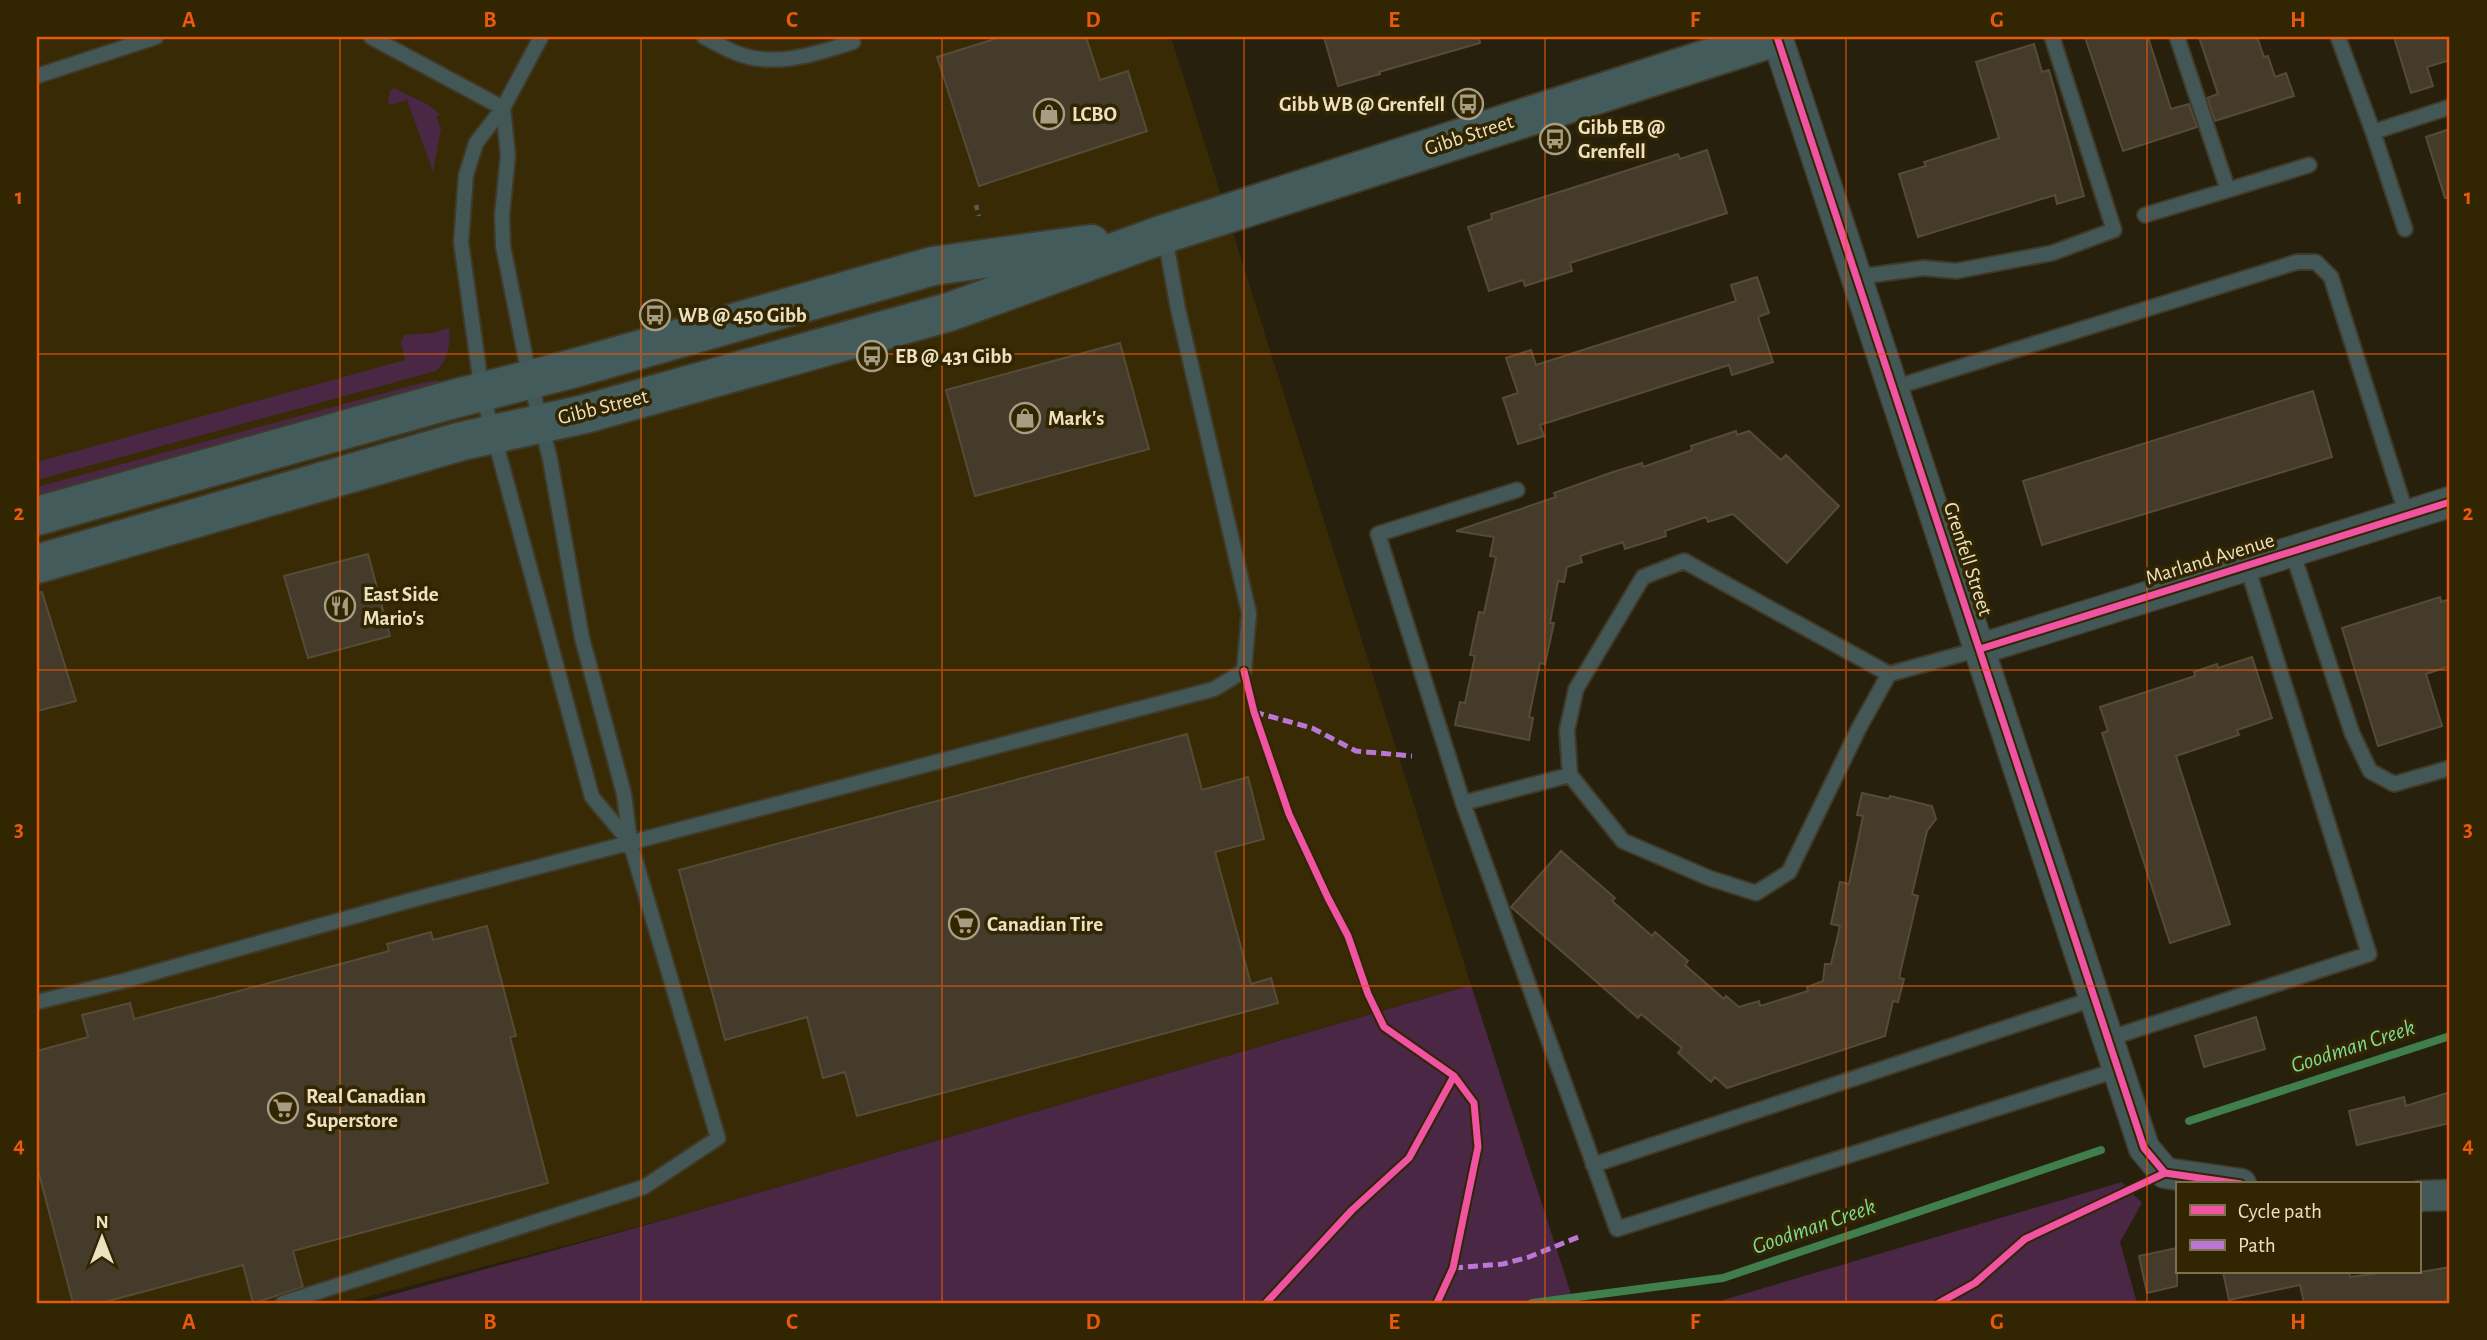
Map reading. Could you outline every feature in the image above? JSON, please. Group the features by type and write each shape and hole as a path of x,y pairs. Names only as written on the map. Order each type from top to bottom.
{"main road":[{"name":"Gibb Street","path":"37,564 492,433 585,414 949,312 1164,234 1776,37"},
{"name":"Gibb Street","path":"37,516 933,265 1164,234"}],"street":[{"name":"Grenfell Street","path":"1776,37 2144,1147 2165,1173 2227,1182"},
{"name":"Marland Avenue","path":"1980,649 2450,502"},
{"path":"2420,1196 2450,1195"}],"lane":[{"path":"37,76 156,37"},
{"path":"371,37 503,108"},
{"path":"541,37 503,108 476,143 466,175 461,242 464,277 482,392 492,433 592,797 630,842"},
{"path":"704,37 736,53 760,59 812,55 853,42"},
{"path":"1857,277 1924,268 1956,271 2052,253 2114,230 2052,37"},
{"path":"2177,37 2228,190"},
{"path":"2338,37 2373,132 2404,229"},
{"path":"2373,132 2450,107"},
{"path":"283,1303 644,1187 718,1138 630,842 624,794 582,638 542,423 530,380 503,246 502,215 508,155 503,108"},
{"path":"2145,215 2309,165"},
{"path":"37,1002 127,980 408,901 1214,689 1244,671 1249,613 1178,309 1164,234"},
{"path":"1893,388 2297,262 2316,262 2331,277 2407,516"},
{"path":"1517,490 1378,534 1463,803 1617,1228 2117,1070"},
{"path":"2292,551 2352,733 2370,771 2394,784 2450,768"},
{"path":"1889,674 1859,728 1789,872 1756,893 1709,878 1623,841 1570,775 1567,730 1576,690 1643,577 1684,561 1889,674 1980,649"},
{"path":"2107,1039 2369,954 2247,566"},
{"path":"1463,803 1570,775"},
{"path":"1593,1165 2093,999"}],"path":[{"path":"976,205 979,216"},
{"path":"1941,1303 1953,1295"}],"shaded area":[{"path":"37,37 1171,37 1471,985 675,1217 344,1303 37,1303"},
{"path":"394,88 429,105 440,115 436,117 441,128 433,172 407,100 388,104 390,91"},
{"path":"449,328 448,351 436,371 37,480 37,462 405,360 401,342 404,335 432,333"},
{"path":"439,380 433,385 37,499 37,487"},
{"path":"1471,985 1574,1303 362,1303 675,1217"},
{"path":"2122,1182 2142,1203 2120,1242 2137,1303 1713,1303"}],"building":[{"name":"LCBO","path":"1001,37 1086,37 1100,80 1128,71 1147,131 979,186 937,57"},
{"path":"1324,37 1479,37 1480,43 1338,86"},
{"path":"2085,37 2148,37 2171,109 2189,104 2197,127 2123,151"},
{"path":"2199,37 2257,37 2264,57 2268,56 2275,77 2286,73 2294,96 2215,121 2207,98 2218,94"},
{"path":"2394,37 2450,37 2450,60 2427,67 2433,86 2411,93"},
{"path":"2034,44 2042,72 2049,70 2084,196 2057,204 2055,195 1918,237 1899,174 1926,166 1924,162 1999,138 1976,62"},
{"path":"2450,129 2450,198 2445,198 2426,137"},
{"path":"1707,150 1727,213 1570,263 1572,271 1525,286 1523,280 1489,291 1468,227 1492,219 1491,214 1678,154 1680,159"},
{"path":"1757,277 1769,313 1758,317 1773,362 1732,375 1729,365 1540,425 1544,436 1518,444 1503,398 1518,393 1506,358 1531,350 1536,365 1736,301 1731,285"},
{"path":"1120,343 1149,449 975,496 946,390"},
{"path":"2313,391 2332,457 2042,545 2023,481"},
{"path":"1736,431 1737,435 1749,431 1781,460 1786,455 1839,506 1787,563 1733,514 1708,522 1706,517 1665,531 1666,536 1625,549 1623,542 1580,556 1582,562 1567,567 1564,582 1558,581 1550,623 1554,623 1545,664 1540,663 1529,717 1533,718 1529,740 1455,725 1460,702 1465,703 1475,656 1470,655 1479,612 1484,613 1496,557 1490,556 1494,537 1456,531 1556,497 1554,493 1610,473 1642,463 1643,467 1692,450 1691,446"},
{"path":"368,554 390,636 308,658 284,576"},
{"path":"42,592 76,701 37,711 37,593"},
{"path":"2440,597 2441,602 2450,599 2450,666 2426,674 2442,726 2378,746 2342,628"},
{"path":"2252,657 2272,718 2237,730 2239,735 2176,756 2230,924 2170,943 2102,733 2108,731 2100,707 2195,676 2194,672 2217,664 2218,668"},
{"name":"Canadian Tire","path":"1187,734 1202,790 1248,777 1264,839 1215,852 1251,984 1271,978 1278,1003 857,1116 845,1072 823,1078 807,1017 725,1040 679,870"},
{"path":"1862,793 1889,799 1890,796 1932,806 1936,819 1927,831 1912,894 1918,896 1899,978 1904,979 1898,1002 1893,1001 1885,1036 1727,1088 1715,1077 1711,1082 1678,1053 1682,1048 1641,1014 1638,1018 1511,907 1561,851 1615,898 1612,901 1652,936 1655,932 1688,961 1685,965 1724,999 1726,996 1739,1007 1759,1001 1760,1006 1808,991 1807,987 1823,981 1825,964 1831,964 1840,926 1831,924 1840,882 1849,884 1863,816 1857,815"},
{"name":"Real Canadian Superstore","path":"487,926 516,1036 510,1037 548,1183 293,1251 303,1287 254,1303 243,1265 101,1303 73,1303 37,1166 37,1051 88,1037 82,1015 130,1003 134,1019 389,951 387,944 431,932 433,940"},
{"path":"2256,1017 2265,1049 2204,1067 2195,1036"},
{"path":"2450,1092 2450,1123 2357,1145 2349,1111 2404,1097 2406,1106"},
{"path":"2176,1248 2177,1286 2147,1293 2139,1256"},
{"path":"2450,1267 2450,1303 2304,1303 2300,1285 2229,1300 2223,1274 2349,1274 2350,1277"}],"waterway":[{"name":"Goodman Creek","path":"2189,1121 2450,1036"},
{"name":"Goodman Creek","path":"1532,1303 1723,1278 2101,1150"}],"marked path":[{"path":"1254,712 1312,728 1356,751 1412,756"},
{"path":"1453,1268 1503,1264 1529,1257 1581,1236"}],"cycle path":[{"path":"1777,37 2144,1148 2165,1173 2227,1182"},
{"path":"1980,649 2450,502"},
{"path":"1244,671 1254,712 1289,814 1348,936 1368,994 1384,1027 1454,1076 1409,1158 1352,1210 1266,1303"},
{"path":"1437,1303 1453,1268 1478,1147 1474,1103 1454,1076"},
{"path":"1939,1303 1975,1283 2025,1239 2165,1173"}],"place":[{"name":"Gibb WB @ Grenfell","path":"1468,104"},
{"name":"LCBO","path":"1049,114"},
{"name":"Gibb EB @ Grenfell","path":"1555,139"},
{"name":"WB @ 450 Gibb","path":"655,315"},
{"name":"EB @ 431 Gibb","path":"872,356"},
{"name":"Mark's","path":"1025,418"},
{"name":"East Side Mario's","path":"340,606"},
{"name":"Canadian Tire","path":"964,924"},
{"name":"Real Canadian Superstore","path":"283,1108"}]}
